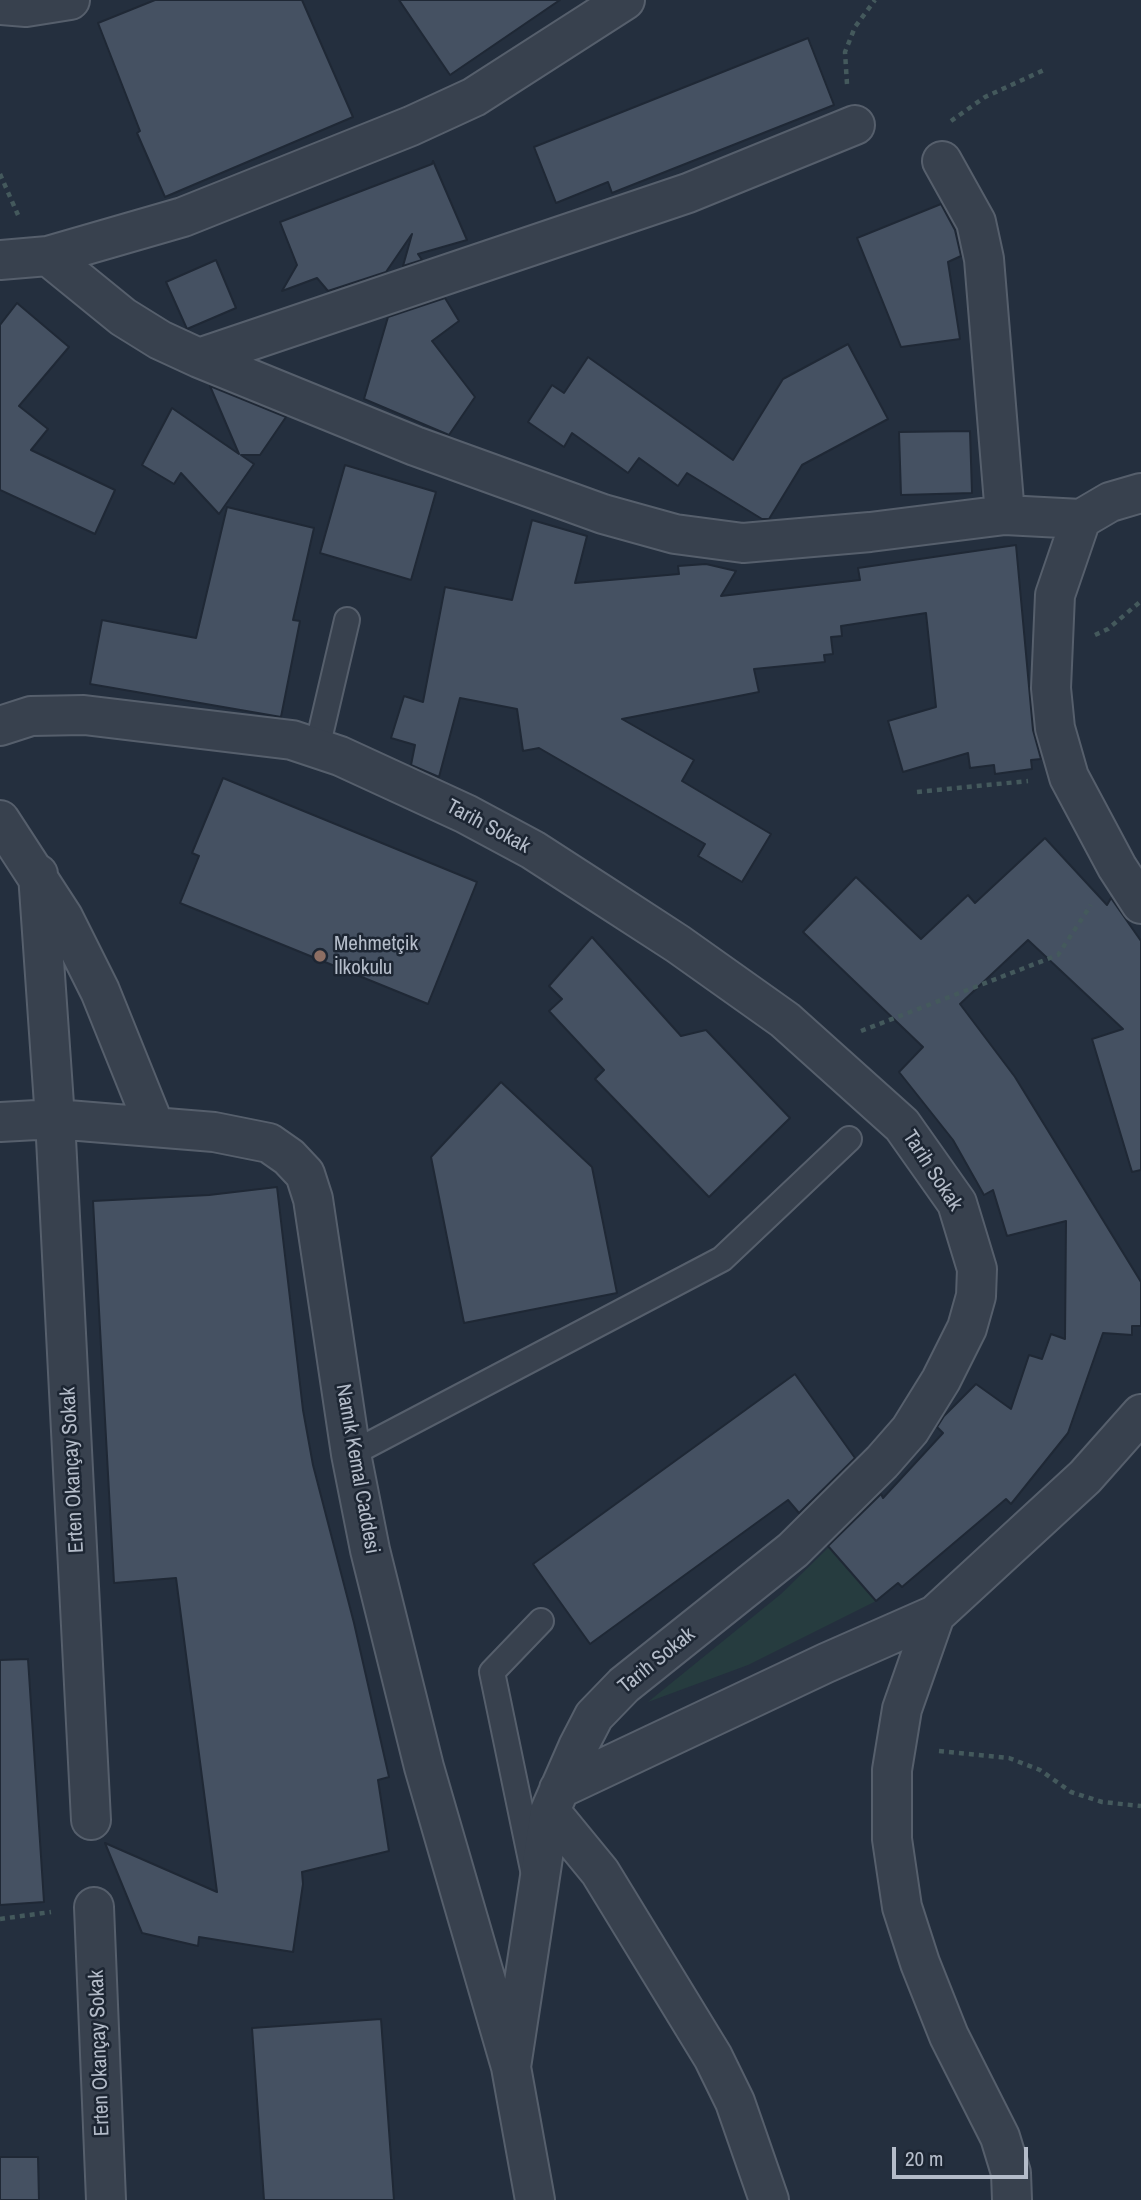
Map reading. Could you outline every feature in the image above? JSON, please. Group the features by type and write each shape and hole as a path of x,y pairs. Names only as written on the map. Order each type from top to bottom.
{"street":[{"path":"0,5 26,7 70,0"},
{"path":"0,260 48,256 183,218 411,126 490,88 625,0"},
{"path":"199,358 688,193 855,125"},
{"path":"942,161 976,222 984,259 1005,516"},
{"path":"48,256 123,317 160,340 199,358 415,446 603,514 675,534 743,542 780,541 1005,516 1081,519 1110,502 1141,494"},
{"path":"1081,519 1055,595 1052,640 1055,728 1069,777 1117,867 1141,904"},
{"name":"Tarih Sokak","path":"0,726 30,716 84,715 281,738 317,748 444,803 533,850 678,944 785,1020 902,1125 957,1203 977,1269 976,1296 967,1328 910,1430 793,1550 624,1685 594,1716 554,1800 511,2067"},
{"path":"0,820 38,874 100,991 154,1125"},
{"name":"Erten Okançay Sokak","path":"38,874 55,1119 91,1820"},
{"name":"Namık Kemal Caddesi","path":"0,1122 55,1119 214,1132 268,1143 289,1157 305,1174 313,1199 351,1454 370,1550 424,1767 511,2067"},
{"path":"769,2200 735,2102 713,2057 554,1800 814,1668 935,1615 1085,1477 1141,1414"},
{"path":"935,1615 902,1709 892,1770 892,1839 902,1907 949,2036 1000,2137 1012,2172 1012,2200"},
{"name":"Erten Okançay Sokak","path":"94,1907 106,2200"},
{"path":"511,2067 536,2200"}],"lane":[{"path":"317,748 346,620"},
{"path":"351,1454 722,1259 849,1139"},
{"path":"538,1891 492,1672 541,1621"}],"path":[{"path":"855,125 845,74 845,52 855,26 875,0"},
{"path":"953,119 985,97 1044,70"},
{"path":"917,792 1069,777"},
{"path":"818,1048 1058,955 1117,867"},
{"path":"896,1750 976,1752 1009,1758 1040,1770 1071,1792 1102,1802 1141,1806"},
{"path":"0,1919 94,1907"}],"green space":[{"path":"829,1547 876,1601 748,1665 648,1702 781,1594"}],"building":[{"path":"155,0 302,0 353,117 165,197 137,133 140,131 98,23"},
{"path":"399,0 560,0 450,75"},
{"path":"808,38 834,105 612,193 608,182 556,203 534,147"},
{"path":"433,161 467,240 418,254 422,260 403,266 412,234 386,272 328,291 317,278 282,291 297,265 280,222 432,164"},
{"path":"941,204 955,230 961,256 948,262 960,339 901,347 857,238"},
{"path":"216,260 236,308 187,329 166,282"},
{"path":"445,298 459,321 432,341 475,397 449,435 364,399 388,317"},
{"path":"17,303 69,347 19,406 48,429 31,450 115,490 95,534 0,490 0,325"},
{"path":"848,344 888,419 802,465 769,519 762,519 687,473 678,486 639,458 628,473 572,433 564,447 528,422 552,385 564,393 588,357 733,460 783,379"},
{"path":"210,386 286,417 260,455 241,455 254,464 219,514 181,473 174,484 142,465 172,408 239,454"},
{"path":"970,431 972,493 901,495 899,432"},
{"path":"345,465 436,492 411,580 320,553"},
{"path":"227,507 314,528 293,620 300,621 281,717 90,684 102,620 196,638"},
{"path":"532,520 587,536 575,583 679,574 678,566 706,564 736,571 721,596 860,580 858,568 1016,545 1033,730 1041,759 1031,760 1032,769 995,774 994,765 970,768 968,753 903,772 888,721 936,707 926,613 841,626 842,636 831,637 833,654 824,655 825,662 754,669 759,692 622,719 694,760 682,781 771,834 742,882 698,856 705,844 539,748 523,751 517,709 460,698 439,777 411,765 415,745 391,738 404,696 423,702 445,587 512,600"},
{"path":"223,778 477,882 428,1004 180,903 199,856 192,853"},
{"path":"1045,838 1107,905 1111,898 1141,941 1141,1170 1132,1172 1092,1039 1123,1029 1028,940 960,1004 1015,1077 1141,1282 1141,1326 1132,1326 1132,1335 1103,1333 1068,1433 1011,1504 1006,1499 902,1587 898,1583 876,1601 828,1546 881,1494 883,1498 943,1433 937,1427 944,1416 976,1384 1011,1409 1029,1355 1042,1359 1051,1334 1065,1339 1066,1221 1007,1236 993,1190 984,1195 953,1140 899,1072 923,1047 803,932 856,877 921,939 968,895 975,903"},
{"path":"592,937 681,1036 706,1030 790,1118 709,1197 595,1079 604,1070 549,1011 562,999 549,986"},
{"path":"501,1082 592,1167 617,1293 464,1323 431,1157"},
{"path":"277,1187 303,1410 313,1465 354,1623 389,1777 378,1780 389,1851 302,1872 303,1884 293,1952 199,1937 198,1946 142,1933 105,1843 217,1892 176,1578 114,1583 93,1201 209,1195"},
{"path":"795,1374 855,1458 799,1513 788,1500 590,1644 533,1564"},
{"path":"28,1659 44,1902 0,1905 0,1660"},
{"path":"381,2019 394,2200 264,2200 252,2028"},
{"path":"0,2157 38,2157 39,2200 0,2200"}],"place":[{"name":"Mehmetçik İlkokulu","path":"320,956"}]}
